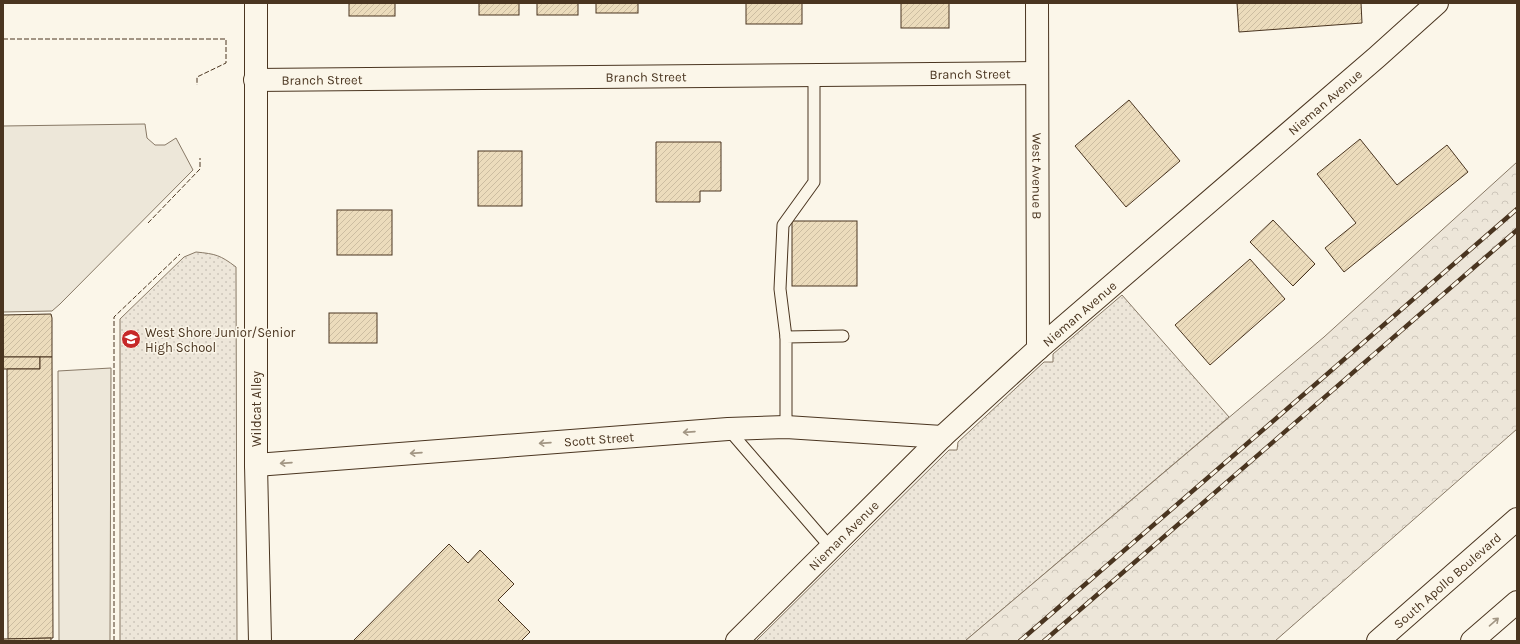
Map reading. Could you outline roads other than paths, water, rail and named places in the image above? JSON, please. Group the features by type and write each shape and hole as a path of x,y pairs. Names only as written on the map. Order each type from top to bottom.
{"street":[{"name":"Wildcat Alley","path":"256,3 256,466 260,641"},
{"name":"West Avenue B","path":"1037,3 1038,349"},
{"name":"Nieman Avenue","path":"737,641 942,437 1038,349 1371,62 1437,3"},
{"name":"Branch Street","path":"255,80 1037,73"},
{"name":"Scott Street","path":"256,466 728,429 786,427 942,437"},
{"name":"South Apollo Boulevard","path":"1378,641 1517,519"},
{"path":"1472,641 1517,602"}],"lane":[{"path":"786,427 786,337 780,288 783,224 814,182 814,75"},
{"path":"786,337 843,336"},
{"path":"728,429 831,548"}],"railway":[{"path":"1020,641 1517,209"},
{"path":"1044,641 1517,230"}],"place":[{"name":"West Shore Junior/Senior High School","path":"131,339"}]}
